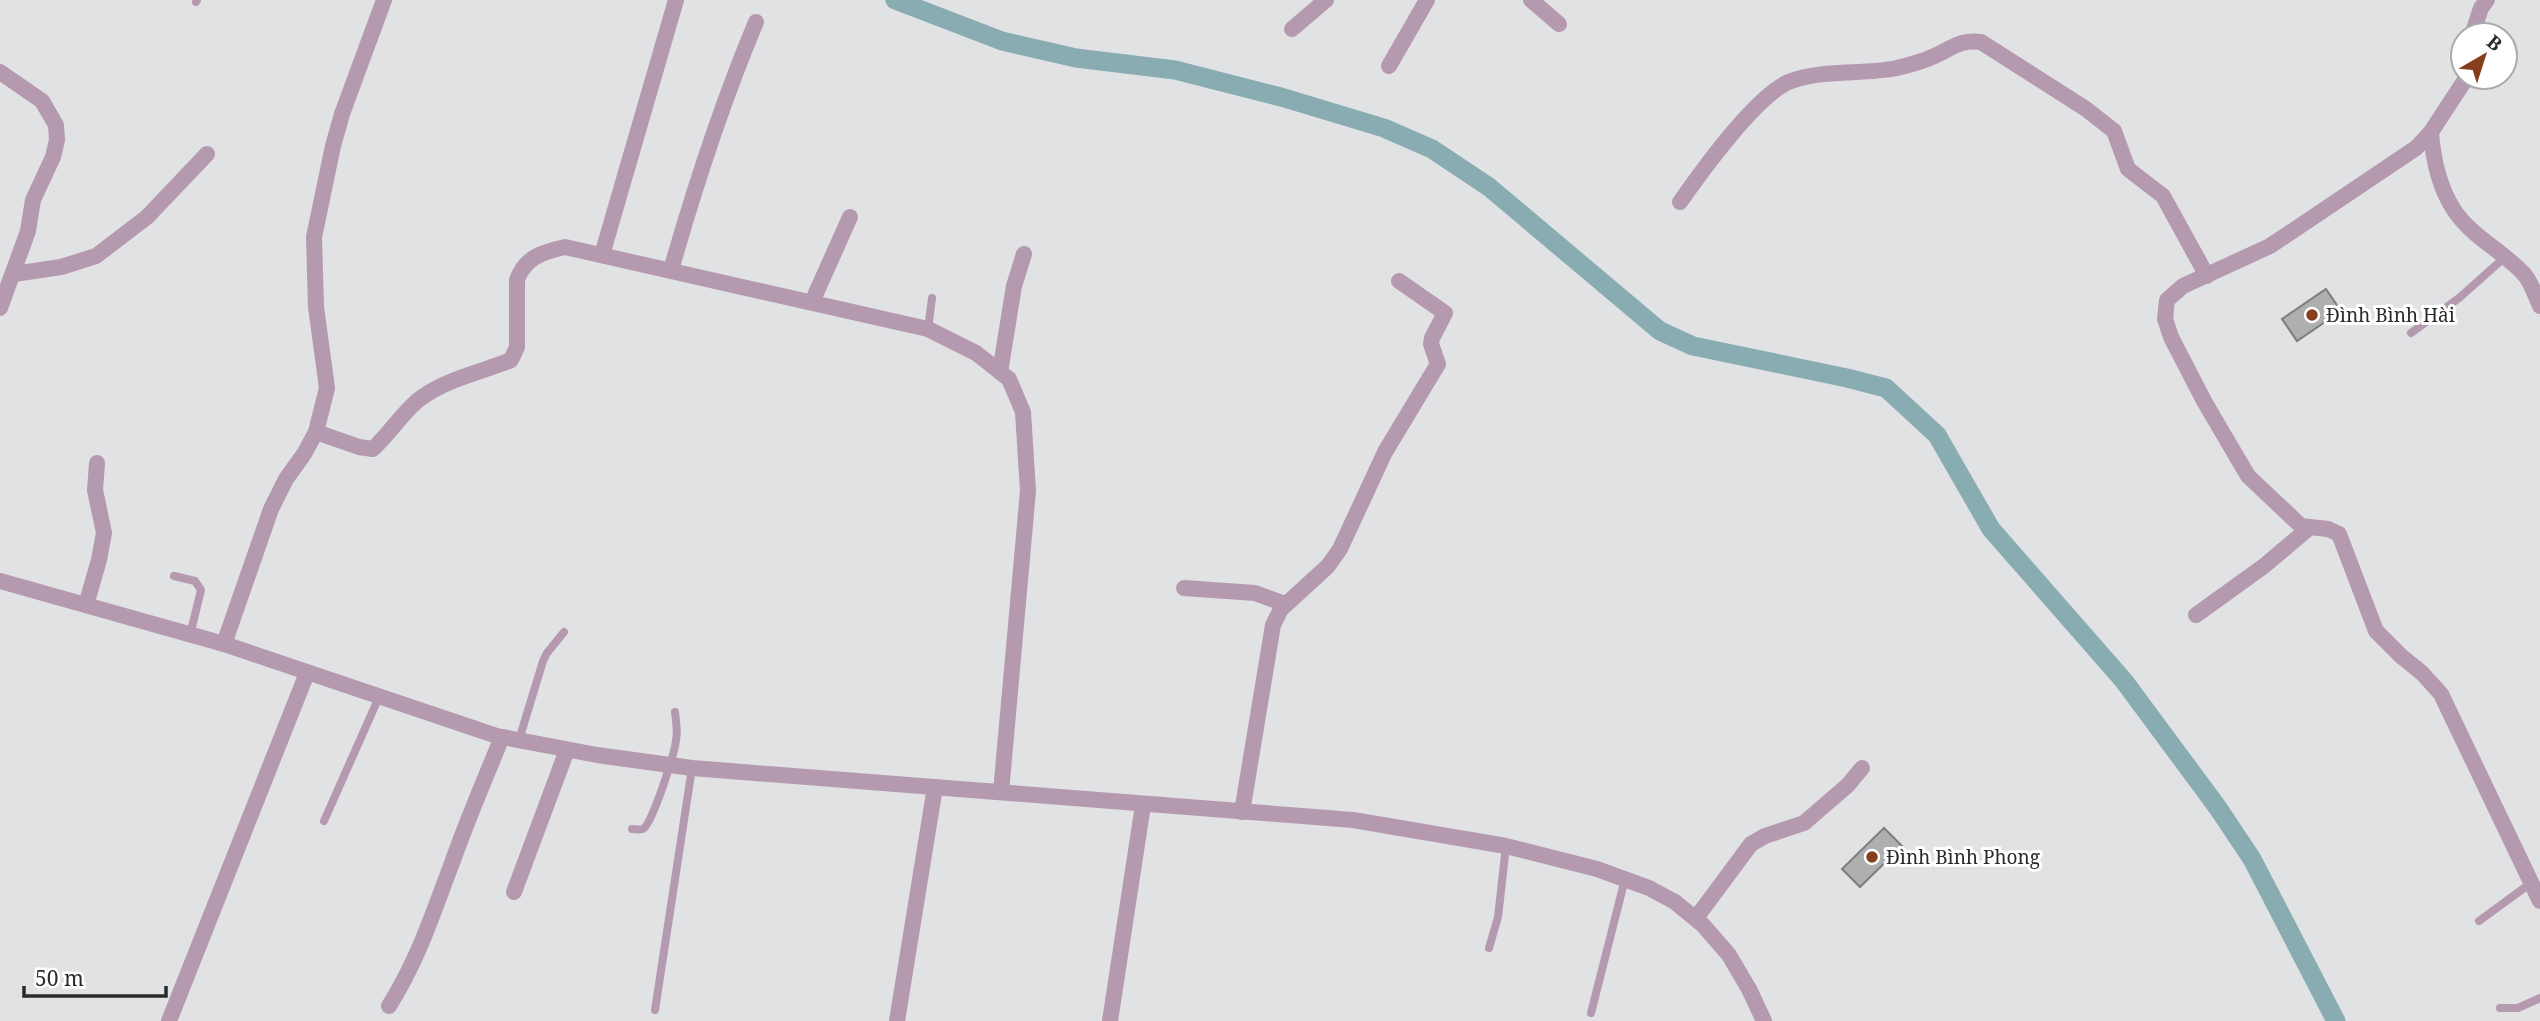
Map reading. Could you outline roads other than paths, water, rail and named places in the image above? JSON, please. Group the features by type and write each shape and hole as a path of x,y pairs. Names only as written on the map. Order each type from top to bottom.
{"street":[{"path":"224,644 277,495 316,432 327,388 316,307 314,237 332,146 384,0"},
{"path":"1292,29 1326,0"},
{"path":"1389,66 1427,0"},
{"path":"1531,0 1559,24"},
{"path":"2477,21 2487,0"},
{"path":"602,255 675,3"},
{"path":"671,270 693,194 756,22"},
{"path":"1680,202 1741,125 1771,94 1790,82 1829,74 1868,73 1897,68 1932,57 1969,40 1982,42 2086,109 2114,131 2127,169 2163,196 2207,276"},
{"path":"0,72 42,101 56,125 57,140 53,157 33,200 28,231 0,307"},
{"path":"2458,91 2431,132 2416,148 2270,246 2183,286 2167,300 2165,319 2171,337 2204,401 2248,476 2297,522 2309,528 2337,531 2339,534 2376,631 2441,694 2540,901"},
{"path":"2431,132 2440,177 2455,211 2523,273 2540,306"},
{"path":"14,274 61,267 96,256 147,217 207,154"},
{"path":"812,302 850,217"},
{"path":"316,432 373,449 400,418 440,385 511,360 517,346 517,280 520,272 533,257 565,247 928,329 976,353 1009,379 1023,412 1028,491 1001,792"},
{"path":"1000,372 1014,286 1024,254"},
{"path":"1242,812 1273,625 1285,604 1328,566 1340,549 1385,452 1437,364 1431,344 1445,313 1399,281"},
{"path":"86,605 104,533 95,490 97,463"},
{"path":"2196,615 2264,566 2309,528"},
{"path":"0,580 224,644 502,737 567,750 692,768 1353,821 1506,846 1597,869 1649,888 1675,902 1696,918 1729,955 1764,1021"},
{"path":"1184,588 1255,593 1285,604"},
{"path":"169,1021 307,673"},
{"path":"389,1006 415,963 452,861 502,737"},
{"path":"514,892 567,750"},
{"path":"1696,918 1751,844 1765,836 1804,823 1848,785 1862,768"},
{"path":"897,1021 935,787"},
{"path":"1110,1021 1143,805"}],"lane":[{"path":"2411,333 2459,298 2504,258"},
{"path":"928,329 932,298"},
{"path":"174,576 195,581 201,590 190,635"},
{"path":"519,740 547,653 564,632"},
{"path":"324,821 379,697"},
{"path":"632,829 642,830 650,821 676,741 675,712"},
{"path":"655,1010 692,768"},
{"path":"1489,948 1498,917 1506,846"},
{"path":"1591,1013 1625,879"},
{"path":"2480,921 2531,883"},
{"path":"2500,1008 2518,1008 2540,998"}],"waterway":[{"path":"895,0 1002,41 1076,58 1175,70 1281,97 1384,128 1432,149 1489,187 1660,331 1693,346 1886,388 1937,435 1991,529 2124,681 2218,808 2252,859 2336,1021"}],"place":[{"name":"Đình Bình Hài","path":"2312,315"},
{"name":"Đình Bình Phong","path":"1872,857"}]}
